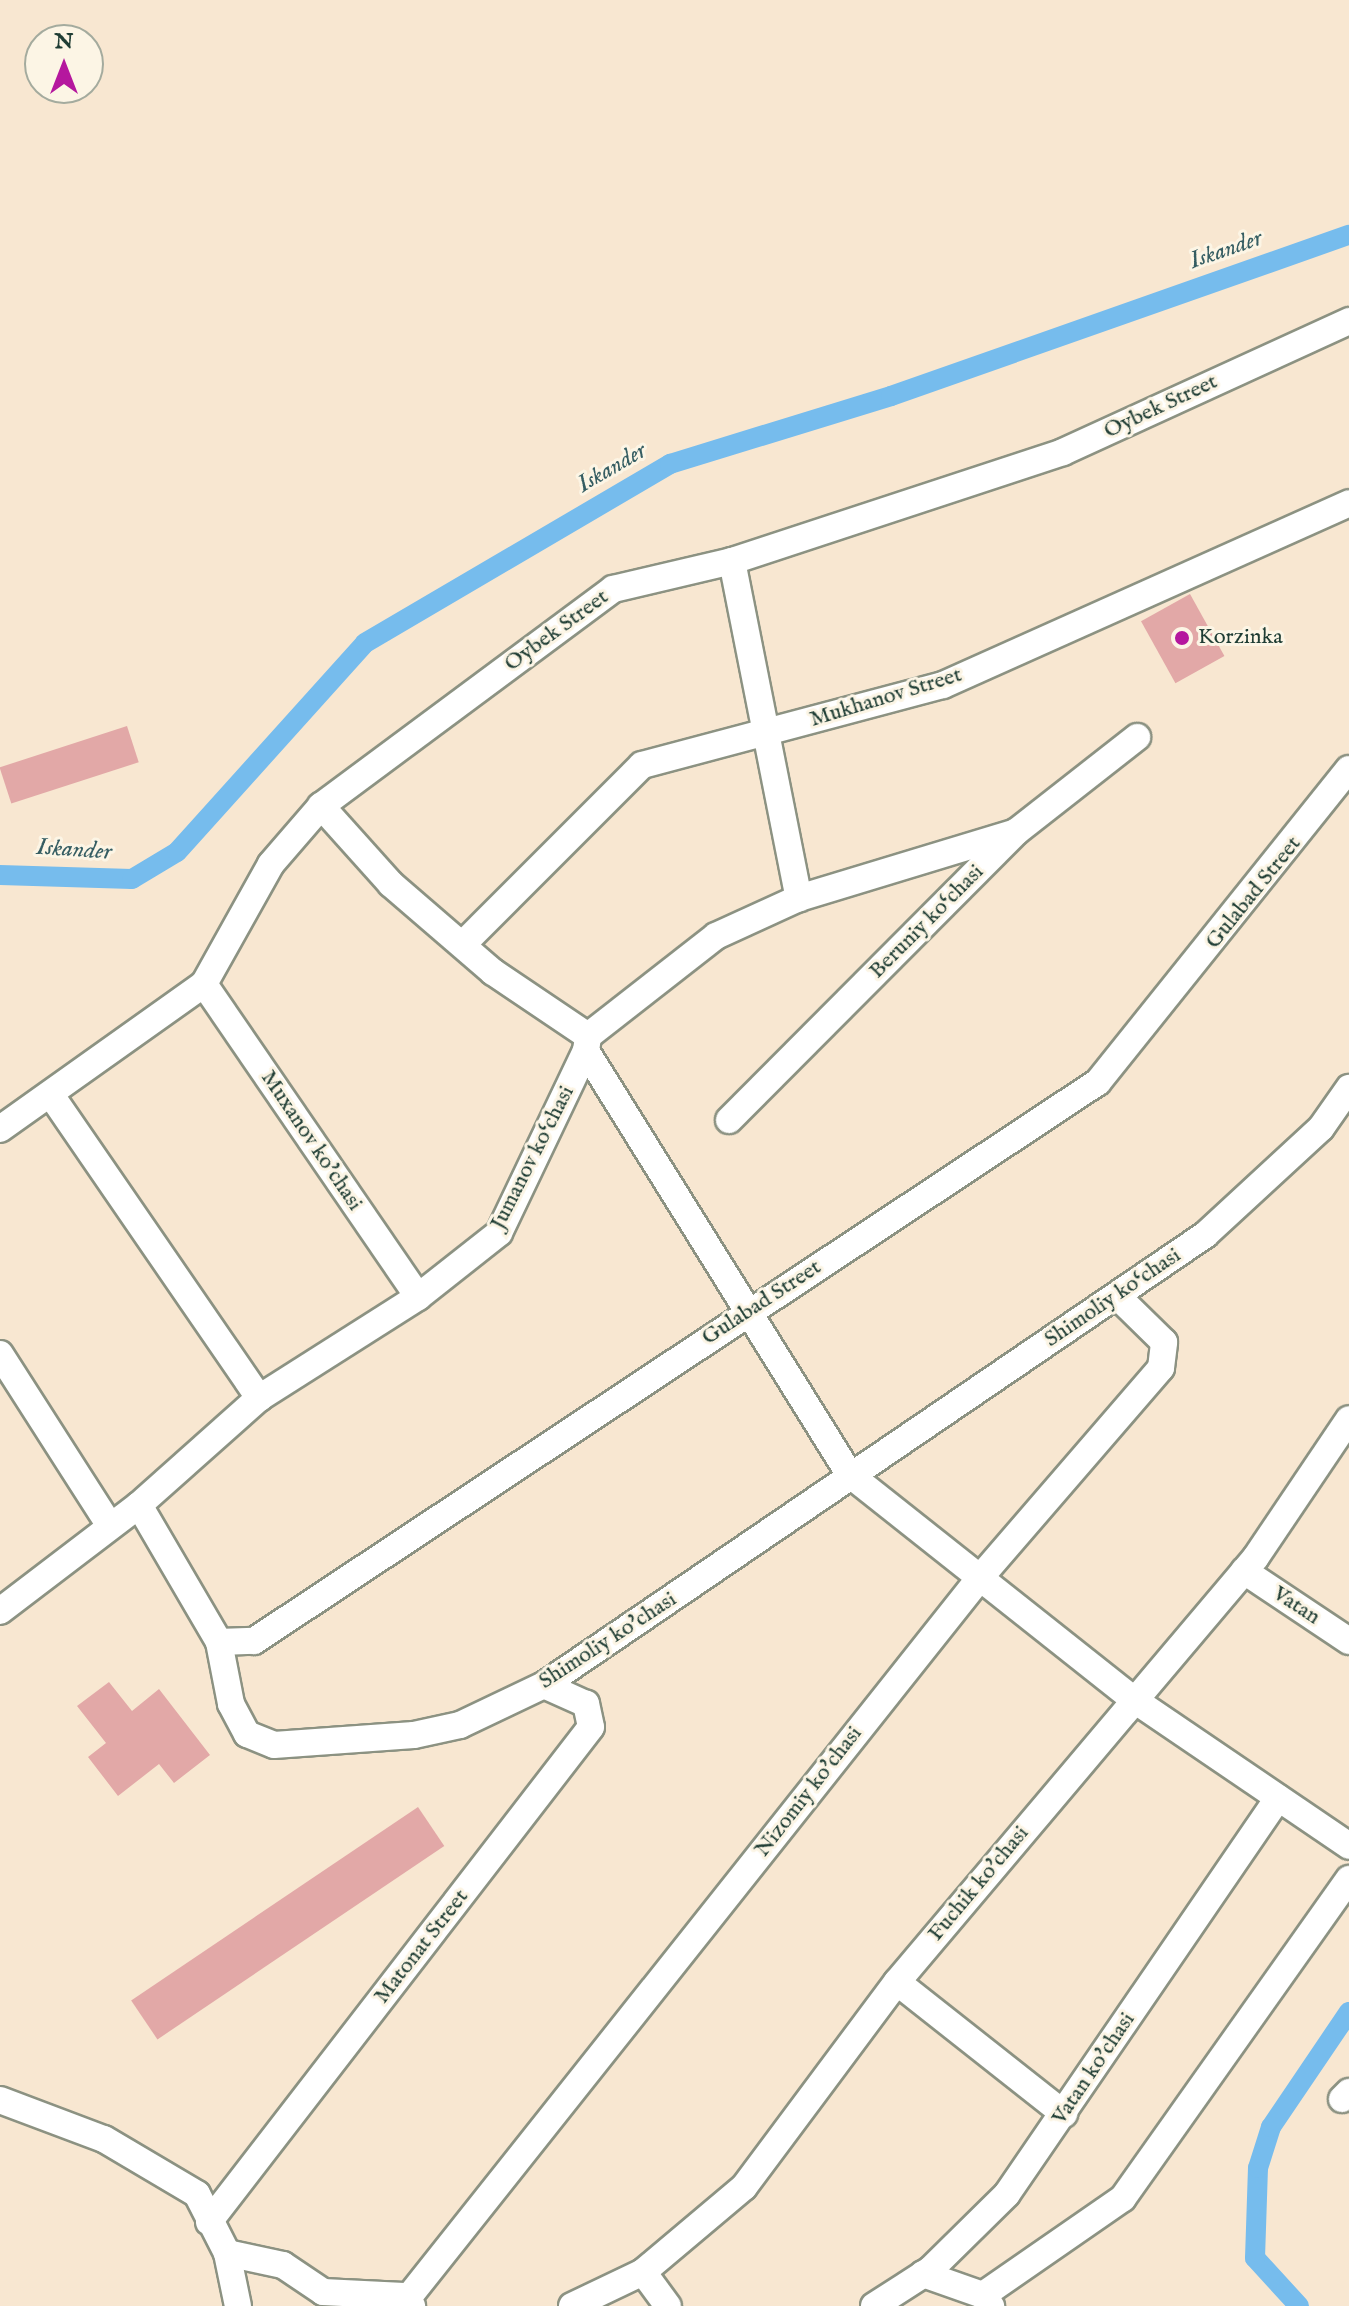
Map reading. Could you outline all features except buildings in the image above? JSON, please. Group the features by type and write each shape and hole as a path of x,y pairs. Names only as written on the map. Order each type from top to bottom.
{"street":[{"name":"Oybek Street","path":"0,1129 204,984 271,864 321,806 613,589 732,561 1063,452 1349,321"},
{"name":"Mukhanov Street","path":"465,942 642,765 943,685 1349,503"},
{"path":"732,561 799,898"},
{"name":"Beruniy ko‘chasi","path":"729,1120 1016,832 1137,737"},
{"name":"Gulabad Street","path":"219,1642 254,1641 1098,1082 1349,769"},
{"path":"321,806 391,884 465,942 493,972 587,1043"},
{"name":"Jumanov ko‘chasi","path":"0,1611 139,1505 259,1398 418,1297 499,1233 587,1043 716,936 799,898 1016,832"},
{"name":"Muxanov ko'chasi","path":"204,984 418,1297"},
{"name":"Jumanov ko‘chasi","path":"587,1043 849,1474 978,1580 1133,1699 1349,1846"},
{"name":"Shimoliy ko‘chasi","path":"849,1474 1205,1235 1321,1128 1349,1088"},
{"path":"51,1095 259,1398"},
{"name":"Nizomiy ko'chasi","path":"410,2302 978,1580 1167,1358 1154,1326 1117,1296"},
{"path":"0,1354 110,1526"},
{"name":"Fuchik ko'chasi","path":"572,2306 643,2272 744,2187 897,1982 1244,1571 1349,1419"},
{"name":"Shimoliy ko'chasi","path":"219,1642 231,1704 247,1734 274,1745 414,1735 460,1725 544,1685 849,1474"},
{"path":"139,1505 219,1642"},
{"name":"Vatan","path":"1244,1571 1349,1641"},
{"name":"Matonat Street","path":"209,2222 591,1727 586,1704 544,1685"},
{"name":"Vatan ko'chasi","path":"874,2306 923,2274 1007,2194 1278,1798"},
{"path":"923,2274 987,2300 1123,2198 1349,1879"},
{"path":"897,1982 1064,2114"},
{"path":"0,2100 104,2139 197,2194 227,2253 238,2306"},
{"path":"227,2253 283,2265 323,2292 410,2302"},
{"path":"643,2272 668,2306"}],"waterway":[{"name":"Iskander","path":"0,875 132,879 177,852 365,643 670,464 891,396 1349,235"},
{"path":"1299,2306 1255,2258 1258,2168 1271,2127 1349,2012"}],"place":[{"name":"Korzinka","path":"1182,638"}]}
